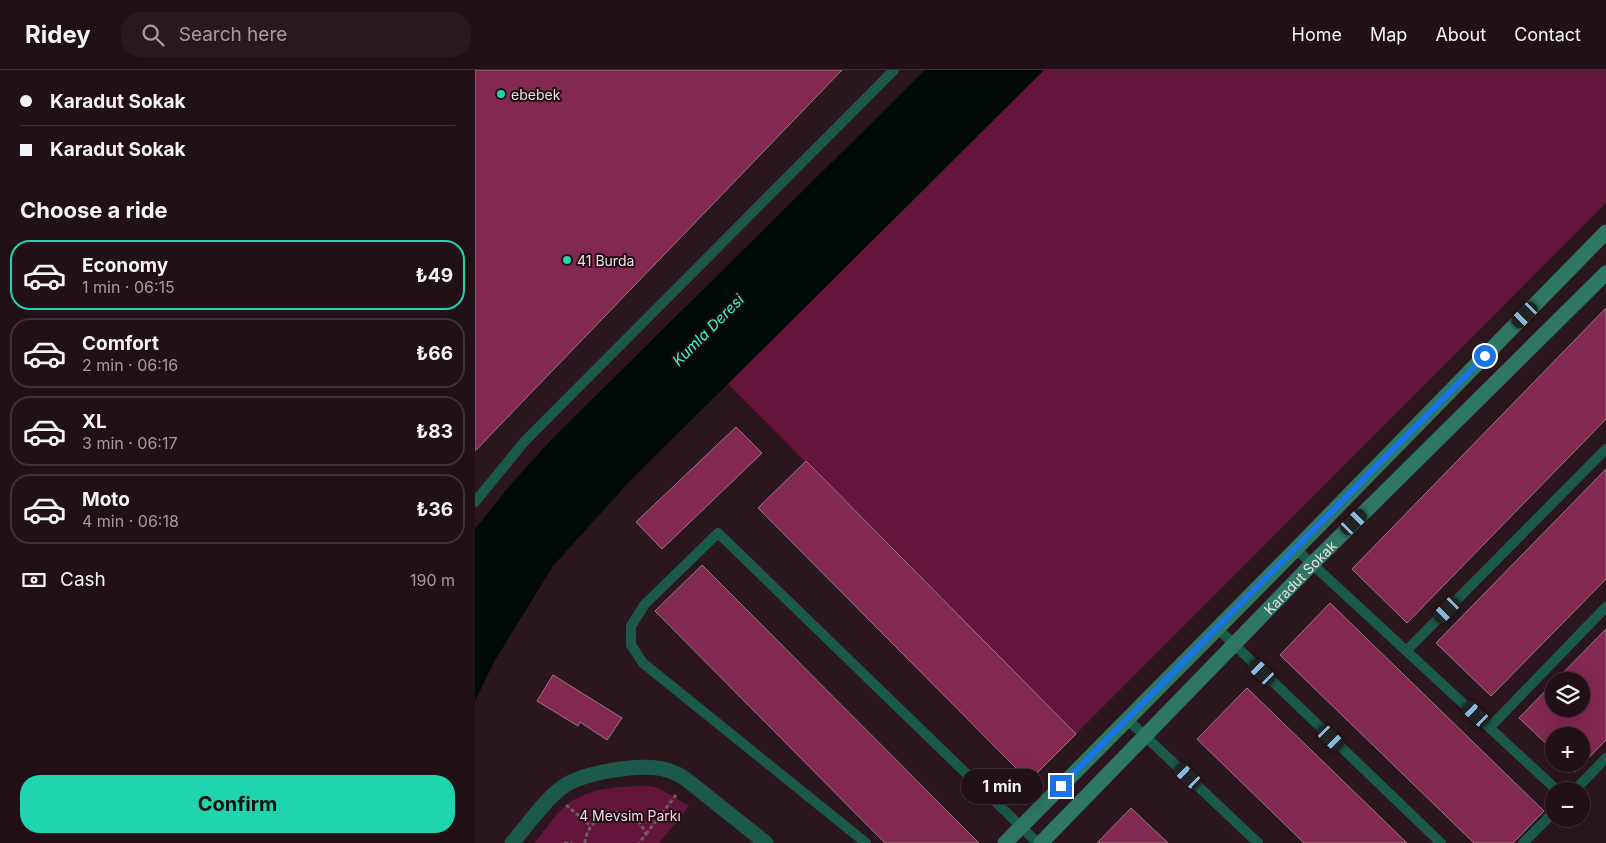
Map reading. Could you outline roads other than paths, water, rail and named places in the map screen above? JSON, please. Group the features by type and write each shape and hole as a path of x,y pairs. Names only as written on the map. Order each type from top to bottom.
{"street":[{"name":"Karadut Sokak","path":"1005,843 1606,232"},
{"name":"Karadut Sokak","path":"1040,843 1312,564 1606,273"},
{"path":"512,843 553,795 564,786 586,775 650,768 678,774 766,843"}],"lane":[{"path":"475,502 524,442 895,70"},
{"path":"1407,650 1606,449"},
{"path":"866,843 643,663 631,645 631,626 645,604 718,534 1040,843"},
{"path":"1296,549 1549,782"},
{"path":"1490,726 1606,607"},
{"path":"1217,628 1441,843"},
{"path":"1128,720 1258,843"},
{"path":"1582,782 1606,758"},
{"path":"1523,843 1545,821"}],"water":[{"name":"Kumla Deresi","path":"925,70 1044,70 629,482 553,566 494,662 475,701 475,529 511,484 553,438"}],"place":[{"name":"ebebek","path":"501,94"},
{"name":"41 Burda","path":"567,260"}],"park label":[{"name":"4 Mevsim Parkı","path":"630,815"}]}
